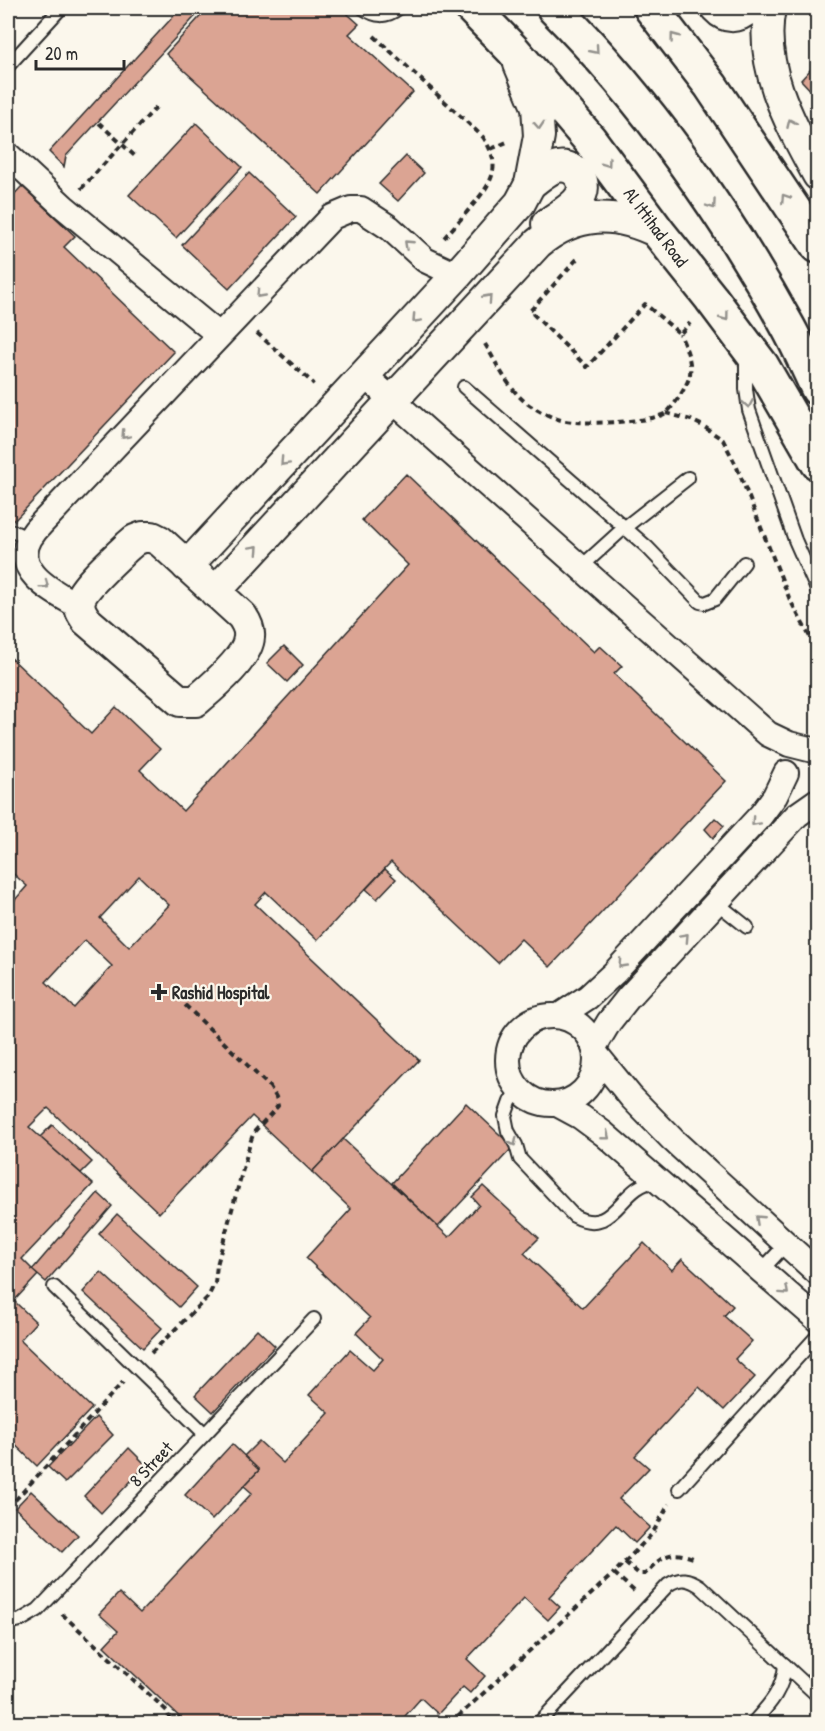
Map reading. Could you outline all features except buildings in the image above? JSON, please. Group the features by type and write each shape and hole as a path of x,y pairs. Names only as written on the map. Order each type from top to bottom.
{"main road":[{"name":"Al Ittihad Road","path":"472,8 513,50 590,140 711,298 762,366 818,463"},
{"path":"554,8 594,48 665,137 724,221 789,328 818,389"},
{"path":"651,8 711,86 818,246"}],"street":[{"path":"716,8 722,14 731,17 740,15 749,8"},
{"path":"770,8 766,40 772,74 793,128 818,175"},
{"path":"187,566 457,275 520,203 530,184 538,148 539,121 537,107 513,50"},
{"path":"8,155 64,207 219,335"},
{"path":"530,184 554,168 564,166 574,170 582,178 584,189 579,199 536,233 532,238 531,250"},
{"path":"80,607 52,591 33,575 25,552 29,539 42,522 332,217 351,209 361,209 390,228 425,260 457,275"},
{"path":"215,592 538,243 560,227 586,218 613,217 637,223 659,233"},
{"path":"364,375 768,734 789,744 815,750"},
{"path":"143,537 152,537 160,541 215,592 242,616 250,635 248,646 243,656 202,696 188,703 180,701 87,621 80,607 81,597 86,588 135,540 143,537"},
{"path":"768,734 787,772 787,783 792,791 799,798 808,802 817,801"},
{"path":"559,1016 588,997 614,973 761,815 775,796 790,762 796,755 804,751 815,750"},
{"path":"556,1104 570,1101 582,1093 591,1082 596,1068 595,1050 609,1022 628,998 796,815 817,801"},
{"path":"818,1273 651,1118 631,1097 595,1050 589,1036 581,1026 559,1016 543,1016 529,1022 517,1032 510,1045 508,1061 510,1076 518,1089 535,1101 556,1104 581,1117 604,1134 818,1320"}],"lane":[{"path":"8,66 61,8"},
{"path":"363,8 373,14 383,16 399,8"},
{"path":"746,345 745,367 749,410 795,540 818,592"},
{"path":"464,387 658,558 700,602 711,602 715,599 744,563"},
{"path":"581,567 624,528 688,478"},
{"path":"8,529 29,539"},
{"path":"717,903 747,927"},
{"path":"518,1089 505,1116 507,1131 516,1145 520,1158 574,1216 584,1222 605,1219 633,1189 649,1181 657,1181"},
{"path":"761,1270 786,1244"},
{"path":"54,1287 204,1433"},
{"name":"8 Street","path":"8,1623 21,1620 38,1610 314,1319"},
{"path":"679,1489 818,1335"},
{"path":"538,1724 668,1585 675,1580 684,1579 692,1581 818,1696"},
{"path":"752,1724 778,1693 785,1665"}],"path":[{"path":"368,31 483,137 491,149 494,163 493,177 486,189 425,260"},
{"path":"64,207 159,104"},
{"path":"99,123 136,158"},
{"path":"577,259 530,311 587,367 645,304 680,334 689,357 690,375 679,396 666,413"},
{"path":"680,334 711,298"},
{"path":"239,317 337,404"},
{"path":"469,319 511,388 534,408 562,420 592,423 634,421 666,413 691,420 723,440 736,465 790,600 818,652"},
{"path":"8,1508 136,1369 208,1297 215,1283 217,1264 250,1143 255,1132 278,1106 270,1087 184,1004"},
{"path":"450,1724 614,1573 652,1534 679,1489"},
{"path":"614,1573 649,1605"},
{"path":"47,1600 167,1711 170,1720 166,1724"}],"place":[{"name":"Rashid Hospital","path":"159,992"}]}
